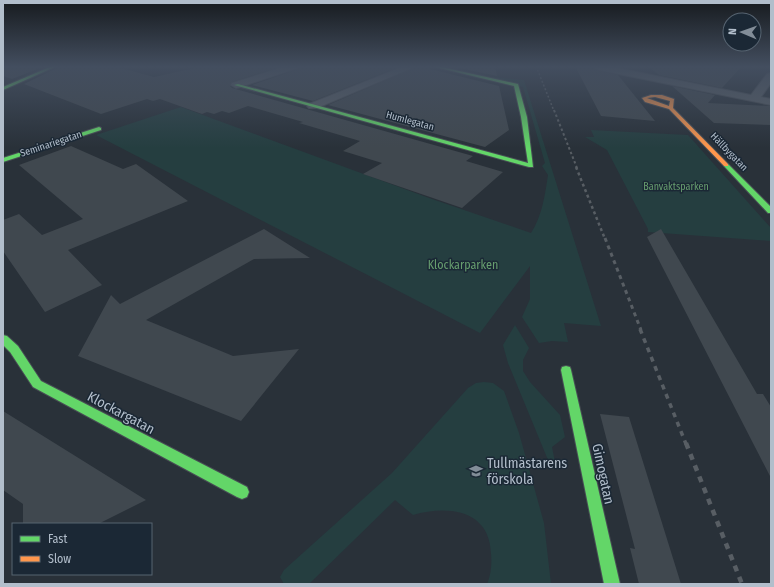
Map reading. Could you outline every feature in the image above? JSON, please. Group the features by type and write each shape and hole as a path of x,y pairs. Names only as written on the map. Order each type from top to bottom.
{"street":[{"name":"Humlegatan","path":"267,93 531,166 524,117 518,93"},
{"path":"313,106 344,93"},
{"path":"731,93 771,102"},
{"path":"754,98 758,93"},
{"name":"Hällbygatan","path":"671,108 771,211"},
{"name":"Seminariegatan","path":"3,160 99,129"},
{"name":"Klockargatan","path":"3,339 14,349 37,384 242,492"},
{"name":"Gimogatan","path":"566,370 612,584"}],"green space":[{"name":"Klockarparken","path":"525,93 528,93 601,326 564,323 568,342 552,341 539,343 522,317 530,299 530,266 480,333 96,135 181,107 429,198 531,233 538,220 544,198 548,175 542,166 545,163"},
{"name":"Banvaktsparken","path":"591,130 688,135 771,228 771,241 648,232 648,229 607,150 585,137 594,137"},
{"path":"515,325 529,348 523,360 523,371 530,382 560,415 565,437 552,447 555,462 548,460 508,363 503,345"},
{"path":"476,383 493,383 504,391 519,433 544,523 551,584 487,584 491,566 489,539 483,528 475,519 452,511 426,512 413,515 395,500 309,584 284,584 280,577 284,570 392,473 468,388"}],"building":[{"path":"48,93 251,93 473,156 466,161 503,172 462,208 363,174 382,163 343,151 360,141 248,106 229,113 222,111 214,114 207,112 202,114 160,99 153,101 147,99 101,114"},
{"path":"284,93 332,93 313,101"},
{"path":"355,93 501,93 509,130 485,147 328,105"},
{"path":"589,93 633,93 655,121 601,116"},
{"path":"680,93 707,93 715,95 708,103 771,106 771,125 714,123"},
{"path":"71,146 123,169 136,164 188,201 68,250 102,285 45,312 3,251 3,220 19,214 42,235 83,219 19,165"},
{"path":"264,229 310,258 254,259 146,320 233,356 299,349 241,421 78,356 111,295 120,304"},
{"path":"661,229 757,394 763,394 771,407 771,478 647,237"},
{"path":"3,411 146,500 100,523 23,523 23,504 3,490"},
{"path":"600,414 629,417 681,584 639,584 630,548 635,549"}],"railway":[{"path":"547,93 554,111"},
{"path":"554,110 577,168"},
{"path":"576,167 605,239"},
{"path":"605,238 641,330"},
{"path":"640,329 686,444"},
{"path":"686,443 742,584"}],"traffic: fast":[{"path":"267,93 531,166 524,117 518,93"},
{"path":"3,160 99,129"},
{"path":"726,165 771,211"},
{"path":"3,339 14,349 37,384 242,492"},
{"path":"566,370 612,584"}],"traffic: slow":[{"path":"671,108 672,100 655,96 644,98 647,101 671,108 726,165"}],"place":[{"name":"Tullmästarens förskola","path":"476,471"}]}
